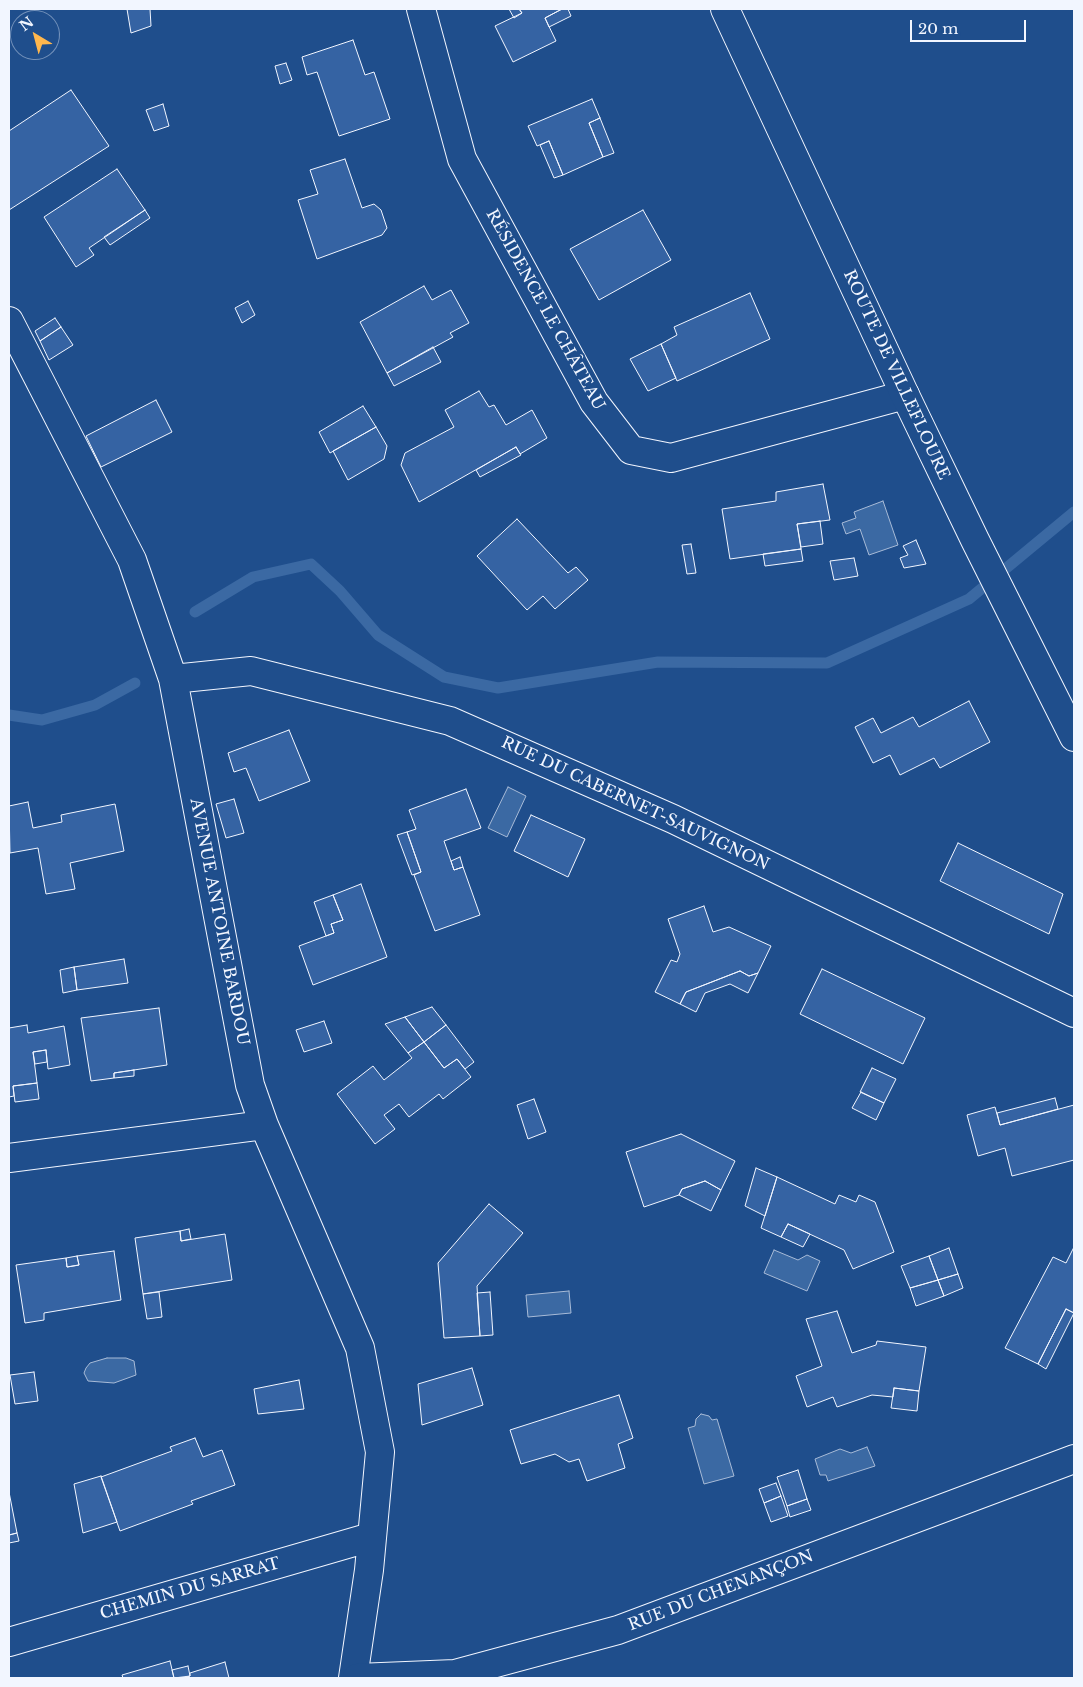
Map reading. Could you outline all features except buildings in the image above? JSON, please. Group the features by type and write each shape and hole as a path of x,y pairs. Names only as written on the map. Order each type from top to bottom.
{"street":[{"name":"RÉSIDENCE LE CHÂTEAU","path":"421,9 462,159 594,402 631,450 671,458 905,395"},
{"name":"ROUTE DE VILLEFLOURE","path":"725,9 905,395 1074,737"},
{"name":"AVENUE ANTOINE BARDOU","path":"9,321 132,560 173,679 250,1085 264,1125 360,1348 380,1452 355,1678"},
{"name":"RUE DU CABERNET-SAUVIGNON","path":"173,679 251,671 450,721 673,819 1074,1013"},
{"path":"9,1158 264,1125"},
{"name":"RUE DU CHENANÇON","path":"355,1678 455,1674 618,1630 1074,1458"},
{"name":"CHEMIN DU SARRAT","path":"9,1642 371,1537"}],"water":[{"path":"883,501 898,545 869,555 860,529 846,534 842,523 856,518 854,512"},
{"path":"508,787 526,796 507,837 488,828"},
{"path":"774,1250 798,1260 807,1255 820,1261 807,1291 764,1273"},
{"path":"569,1291 571,1313 528,1317 526,1295"},
{"path":"107,1358 126,1358 134,1361 136,1375 114,1383 88,1381 84,1373 90,1363"},
{"path":"701,1414 709,1416 712,1420 717,1419 734,1476 704,1484 688,1428 695,1426 696,1419"},
{"path":"867,1447 875,1466 828,1481 826,1475 820,1475 815,1459 840,1449 851,1453"}],"waterway":[{"path":"195,612 253,577 311,564 340,591 378,635 444,677 498,688 658,662 827,663 969,599 1074,512"},
{"path":"9,715 42,720 95,705 135,683"}]}
